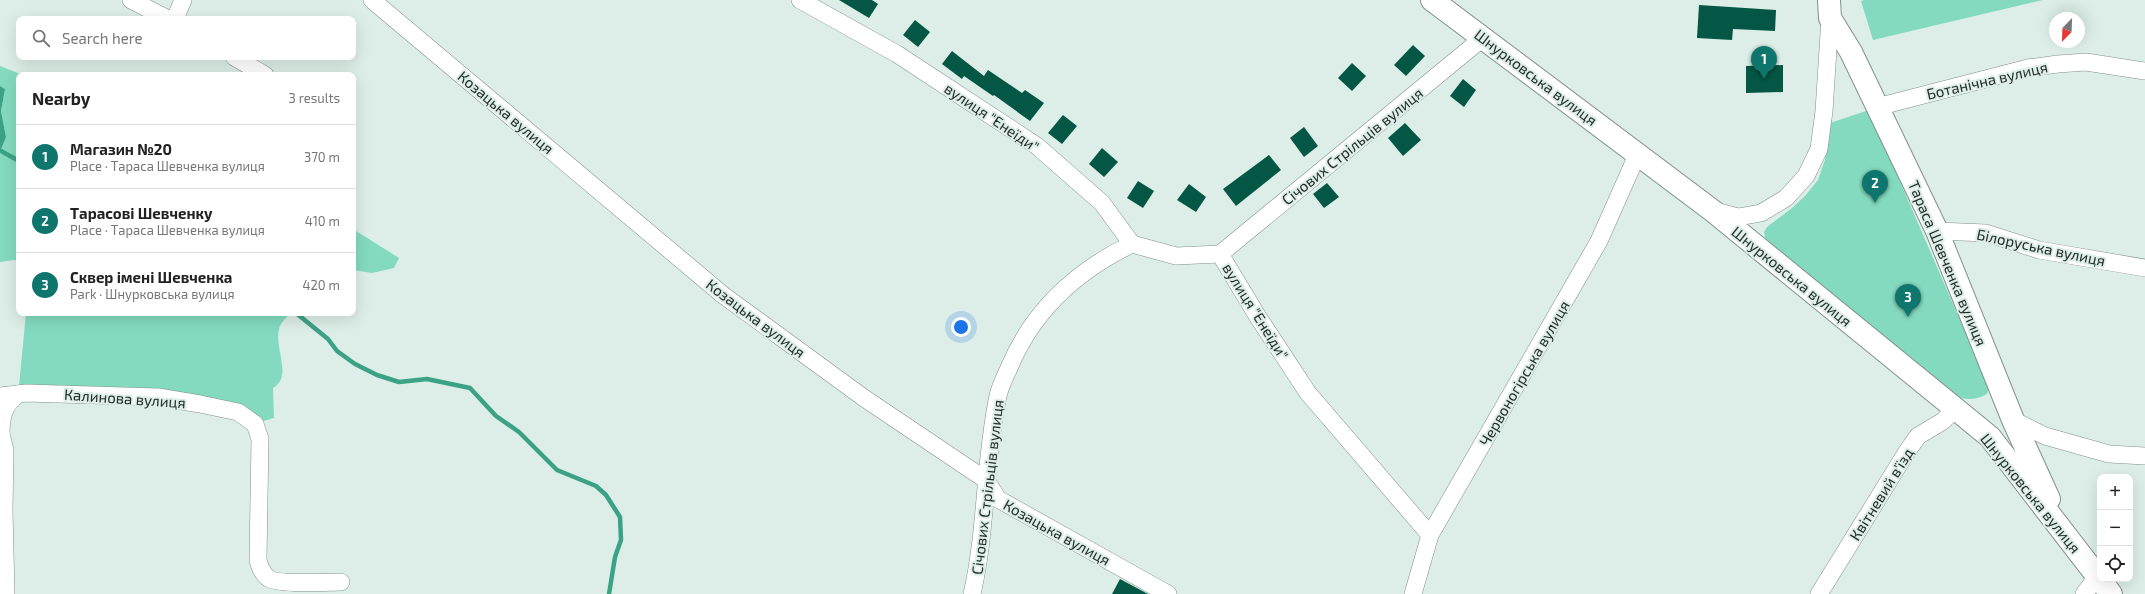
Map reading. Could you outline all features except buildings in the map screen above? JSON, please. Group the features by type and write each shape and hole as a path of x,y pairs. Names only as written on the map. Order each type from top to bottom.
{"street":[{"path":"131,0 162,16"},
{"path":"176,16 183,0"},
{"name":"Козацька вулиця","path":"372,0 723,295 864,398 986,480 998,499 1168,594"},
{"name":"вулиця \"Енеїди\"","path":"800,0 897,54 1038,146 1102,203 1132,244 1176,256 1220,254 1258,317 1308,393 1430,536"},
{"name":"Шнурковська вулиця","path":"1432,0 1638,153 1713,211 1990,437 2062,529 2097,577"},
{"path":"1713,211 1738,217 1761,213 1786,198 1806,176 1819,149 1824,110 1830,9"},
{"name":"Тараса Шевченка вулиця","path":"1830,9 1937,231 2013,420 2062,529"},
{"name":"Січових Стрільців вулиця","path":"1220,254 1484,38"},
{"path":"239,60 260,72"},
{"name":"Ботанічна вулиця","path":"1877,107 2028,68 2086,62 2145,71"},
{"name":"Червоногірська вулиця","path":"1413,594 1430,536 1599,241 1638,153"},
{"name":"Білоруська вулиця","path":"1937,231 1986,233 2039,250 2145,268"},
{"name":"Січових Стрільців вулиця","path":"972,594 980,563 986,480 998,394 1014,356 1033,321 1057,294 1087,269 1108,255 1132,244"},
{"path":"6,594 4,511 5,450 1,432 4,410 7,403 18,394"},
{"name":"Калинова вулиця","path":"0,396 18,394 158,397 238,412 255,424 260,439 258,560 260,570 270,580 341,582"},
{"name":"Квітневий в'їзд","path":"1819,594 1906,453 1918,436 1943,421 1950,413 1949,404"},
{"path":"2013,420 2045,436 2109,454 2145,456"},
{"path":"2084,594 2097,577"},
{"name":"Шнурковська вулиця","path":"2101,582 2112,594"}],"shaded area":[{"path":"2043,0 1873,40 1861,1"},
{"path":"0,66 16,72 16,260 0,262 0,152 6,137 1,111 5,89 0,86"},
{"path":"0,86 5,89 1,111 6,137 0,152"},
{"path":"1869,110 1989,387 1987,394 1978,398 1960,398 1951,395 1772,246 1765,238 1764,232 1767,227 1792,208 1805,196 1818,180 1825,160 1830,123"},
{"path":"356,231 399,258 394,268 372,273 356,270"},
{"path":"26,316 287,316 282,322 279,329 278,337 282,362 282,377 279,383 273,388 274,418 263,421 255,414 19,386"}],"waterway":[{"path":"1,151 16,159"},
{"path":"300,316 328,339 337,351 355,364 377,375 399,382 427,379 470,388 496,416 519,432 557,470 596,486 606,495 620,517 621,540 615,557 609,594"}],"place":[{"name":"Магазин №20","path":"1764,79"},
{"name":"Тарасові Шевченку","path":"1875,203"},
{"name":"Сквер імені Шевченка","path":"1908,317"}]}
